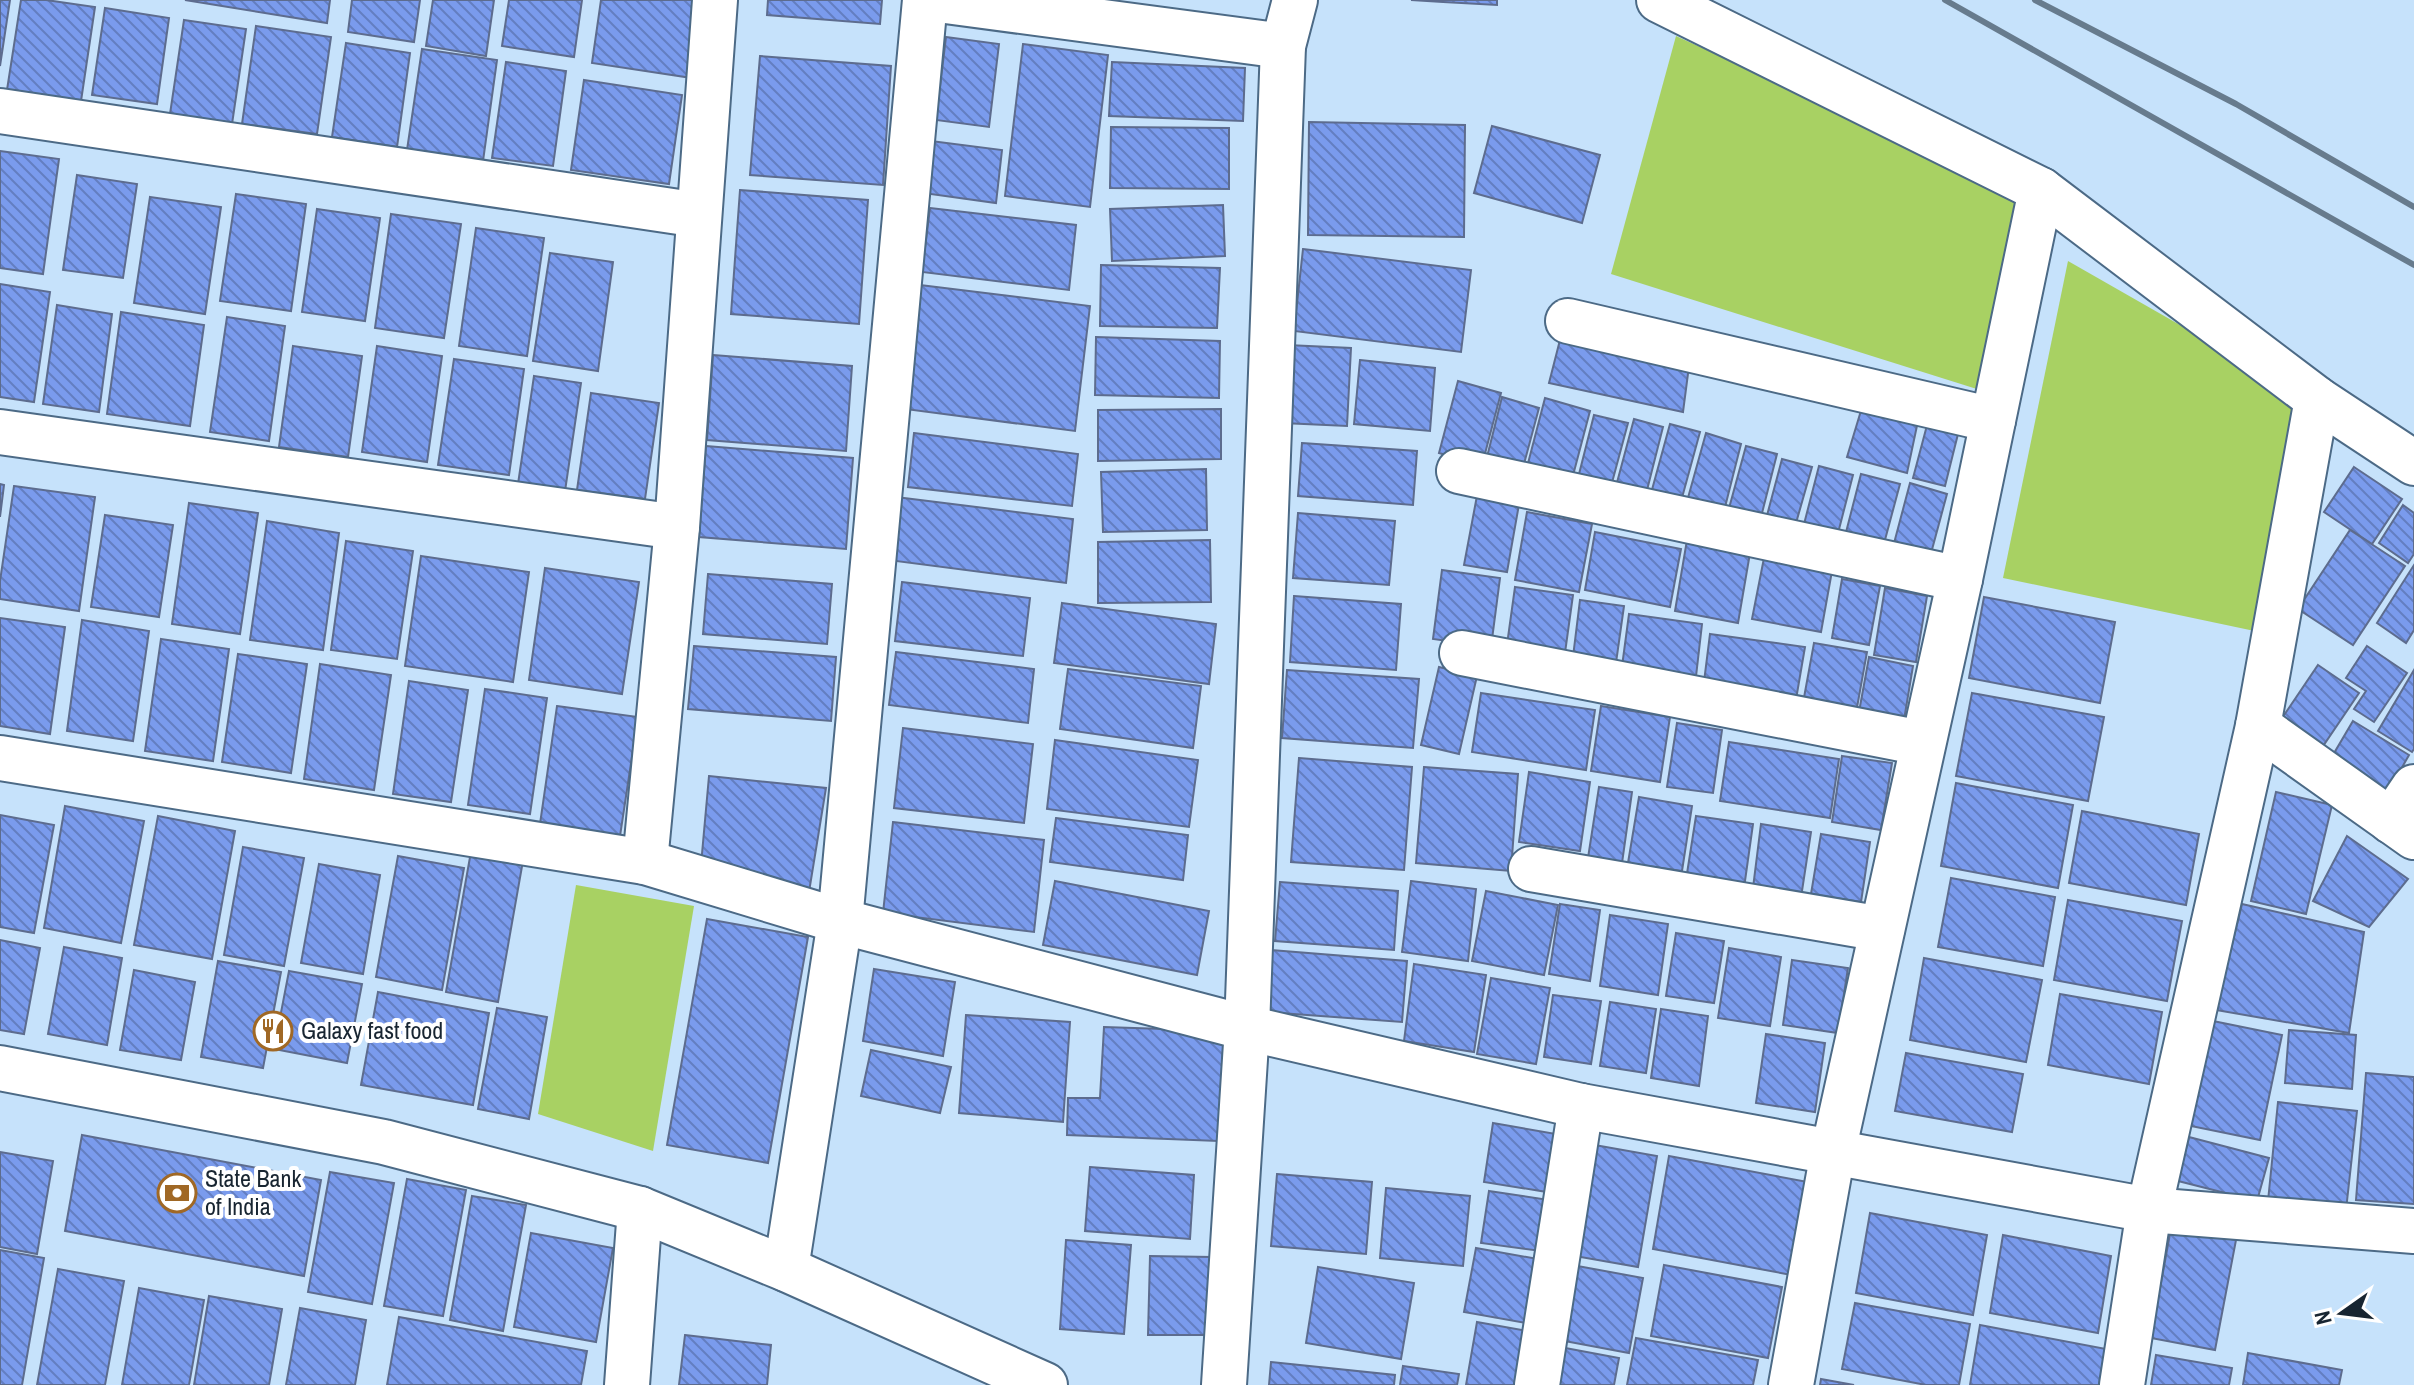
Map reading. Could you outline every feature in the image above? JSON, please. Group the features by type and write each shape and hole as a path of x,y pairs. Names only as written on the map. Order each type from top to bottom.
{"street":[{"path":"645,862 677,527 715,0"},
{"path":"786,1269 840,921 925,0"},
{"path":"938,0 1283,46"},
{"path":"1224,1385 1247,1028 1283,46 1295,0"},
{"path":"1659,0 2041,190 2317,399 2414,463"},
{"path":"0,111 699,215"},
{"path":"1791,1385 1833,1152 1960,579 2041,190"},
{"path":"1568,321 1993,420"},
{"path":"2122,1385 2149,1210 2258,726 2317,399"},
{"path":"0,432 677,527"},
{"path":"1459,471 1960,579"},
{"path":"1462,653 1922,743"},
{"path":"2258,726 2406,815"},
{"path":"0,758 645,862 840,921 1247,1028 1581,1106 2149,1210 2414,1231"},
{"path":"1531,869 1882,929"},
{"path":"0,1068 384,1142 640,1209 786,1269 1045,1385"},
{"path":"1537,1385 1581,1106"},
{"path":"627,1385 640,1209"}],"green space":[{"path":"1676,36 1852,116 2022,200 1980,390 1611,274"},
{"path":"2068,261 2311,400 2264,633 2003,578"},
{"path":"576,885 694,906 653,1151 538,1114"}],"building":[{"path":"0,0 10,0 0,66"},
{"path":"21,0 95,7 81,101 7,90"},
{"path":"185,0 330,0 327,23"},
{"path":"352,0 420,0 414,42 348,32"},
{"path":"433,0 494,0 486,56 426,46"},
{"path":"509,0 582,0 574,57 502,46"},
{"path":"601,0 703,0 692,78 592,63"},
{"path":"768,0 882,0 880,24 767,15"},
{"path":"1411,0 1497,0 1497,5 1443,2"},
{"path":"105,8 169,18 157,104 92,95"},
{"path":"184,20 246,29 232,124 170,114"},
{"path":"256,26 331,37 317,134 242,124"},
{"path":"946,37 999,44 989,127 936,120"},
{"path":"346,43 410,53 397,147 332,137"},
{"path":"1023,44 1108,55 1090,207 1005,196"},
{"path":"422,49 497,60 483,161 407,150"},
{"path":"760,56 891,66 883,185 750,175"},
{"path":"506,62 566,71 553,166 492,158"},
{"path":"1112,62 1245,68 1243,121 1109,116"},
{"path":"584,80 682,95 669,184 571,170"},
{"path":"1309,122 1465,125 1464,237 1308,235"},
{"path":"1492,126 1600,155 1582,223 1474,193"},
{"path":"1111,127 1229,128 1229,189 1110,188"},
{"path":"923,140 1002,150 996,203 916,192"},
{"path":"0,151 59,159 43,274 0,268"},
{"path":"77,175 137,184 123,278 63,270"},
{"path":"740,190 868,200 859,324 731,314"},
{"path":"236,194 306,204 291,311 220,301"},
{"path":"150,197 221,207 205,314 134,303"},
{"path":"1223,205 1225,256 1112,261 1110,209"},
{"path":"930,208 1076,225 1069,290 922,272"},
{"path":"317,209 380,218 365,321 302,312"},
{"path":"391,214 461,224 444,338 375,328"},
{"path":"476,228 544,238 527,356 459,346"},
{"path":"1303,249 1471,270 1461,352 1294,331"},
{"path":"550,253 613,262 598,371 533,361"},
{"path":"1101,265 1220,268 1217,328 1100,326"},
{"path":"0,284 50,292 34,402 0,397"},
{"path":"920,285 1090,306 1075,431 905,409"},
{"path":"57,305 112,314 99,412 43,404"},
{"path":"121,312 204,325 190,426 107,414"},
{"path":"227,317 285,326 269,441 210,432"},
{"path":"1096,337 1220,341 1219,398 1095,395"},
{"path":"1560,340 1689,366 1683,412 1549,383"},
{"path":"1287,345 1351,348 1347,426 1283,423"},
{"path":"293,346 362,356 348,457 279,447"},
{"path":"377,346 442,356 427,462 362,452"},
{"path":"713,355 852,366 846,451 707,440"},
{"path":"454,359 524,369 509,475 438,465"},
{"path":"1360,360 1435,368 1430,431 1354,424"},
{"path":"534,376 581,383 565,491 518,484"},
{"path":"1458,381 1501,393 1482,465 1439,453"},
{"path":"591,393 659,403 645,499 577,490"},
{"path":"1502,397 1539,408 1521,475 1485,465"},
{"path":"1545,398 1590,411 1571,483 1526,471"},
{"path":"1863,404 1918,421 1907,473 1847,457"},
{"path":"1221,409 1221,459 1098,461 1098,410"},
{"path":"1930,414 1961,422 1945,486 1913,478"},
{"path":"1594,415 1628,423 1610,490 1577,482"},
{"path":"1634,419 1663,427 1645,498 1615,490"},
{"path":"1670,424 1700,432 1680,505 1650,497"},
{"path":"914,433 1078,454 1072,506 908,487"},
{"path":"1706,433 1741,444 1723,515 1686,505"},
{"path":"1302,443 1417,451 1413,505 1298,496"},
{"path":"706,446 853,458 846,549 699,537"},
{"path":"1746,446 1777,454 1760,521 1728,512"},
{"path":"1782,459 1812,467 1794,530 1765,523"},
{"path":"1819,466 1853,475 1837,537 1803,528"},
{"path":"2354,467 2402,499 2372,544 2324,512"},
{"path":"1206,469 1207,530 1103,532 1101,472"},
{"path":"1861,474 1900,484 1882,551 1844,540"},
{"path":"1910,483 1947,494 1930,557 1893,547"},
{"path":"0,484 4,485 0,517"},
{"path":"1479,485 1521,493 1507,572 1464,565"},
{"path":"14,486 95,497 79,611 0,599"},
{"path":"896,497 1073,519 1066,583 888,560"},
{"path":"189,503 258,513 240,634 172,624"},
{"path":"2403,505 2414,513 2414,554 2408,563 2379,543"},
{"path":"1527,512 1592,524 1579,592 1515,580"},
{"path":"1298,513 1395,521 1389,585 1293,578"},
{"path":"105,515 173,525 159,617 91,607"},
{"path":"267,521 339,533 323,650 250,640"},
{"path":"2350,530 2405,566 2353,645 2298,609"},
{"path":"1595,532 1681,549 1670,607 1585,590"},
{"path":"1210,540 1211,602 1098,603 1098,542"},
{"path":"1687,540 1750,553 1738,623 1675,611"},
{"path":"346,541 413,551 397,659 331,650"},
{"path":"421,556 529,572 513,682 405,666"},
{"path":"1764,558 1832,571 1821,632 1752,619"},
{"path":"2414,565 2414,630 2406,643 2377,623"},
{"path":"545,568 639,582 622,694 529,680"},
{"path":"1442,570 1500,578 1491,647 1433,639"},
{"path":"708,574 832,584 827,644 703,634"},
{"path":"1842,579 1880,586 1869,645 1832,638"},
{"path":"902,582 1030,598 1023,656 895,641"},
{"path":"1515,587 1573,595 1564,660 1506,652"},
{"path":"1885,588 1927,596 1916,662 1874,655"},
{"path":"1294,596 1401,604 1396,670 1290,662"},
{"path":"1984,597 2115,622 2100,703 1969,678"},
{"path":"1580,600 1624,606 1615,670 1572,665"},
{"path":"1062,603 1216,624 1209,684 1054,663"},
{"path":"1629,614 1702,624 1695,685 1621,674"},
{"path":"0,618 65,627 50,734 0,726"},
{"path":"82,620 149,631 133,741 67,731"},
{"path":"1710,634 1805,647 1794,711 1703,690"},
{"path":"161,639 229,649 213,761 145,751"},
{"path":"1814,643 1867,652 1854,724 1801,714"},
{"path":"694,646 836,657 831,721 688,709"},
{"path":"2367,646 2407,673 2374,722 2354,709 2366,691 2346,678"},
{"path":"896,652 1034,669 1028,723 889,705"},
{"path":"238,654 307,664 291,773 222,762"},
{"path":"1869,657 1913,666 1902,732 1857,723"},
{"path":"320,664 391,675 374,790 304,779"},
{"path":"2318,665 2359,693 2319,752 2278,724"},
{"path":"1439,667 1477,676 1459,754 1421,745"},
{"path":"1068,669 1201,686 1193,748 1060,729"},
{"path":"1287,670 1419,679 1413,748 1282,738"},
{"path":"2414,670 2414,749 2412,752 2378,731"},
{"path":"409,681 468,690 451,802 393,794"},
{"path":"485,689 547,698 530,814 468,805"},
{"path":"1481,693 1595,710 1586,770 1472,752"},
{"path":"1972,693 2104,717 2088,801 1956,776"},
{"path":"557,706 638,717 620,836 540,824"},
{"path":"1601,706 1670,717 1660,782 1591,771"},
{"path":"2353,721 2409,755 2387,794 2330,760"},
{"path":"1677,723 1722,730 1713,793 1667,787"},
{"path":"903,728 1033,744 1024,823 894,808"},
{"path":"1055,740 1198,760 1189,827 1047,809"},
{"path":"1729,742 1839,759 1830,818 1720,801"},
{"path":"1842,756 1892,763 1881,830 1832,822"},
{"path":"1299,758 1412,767 1404,870 1291,862"},
{"path":"1424,767 1518,774 1511,871 1416,863"},
{"path":"1529,772 1590,782 1580,851 1519,842"},
{"path":"709,776 826,788 809,892 701,865"},
{"path":"1956,783 2073,805 2058,888 1941,866"},
{"path":"1599,787 1632,792 1622,863 1588,858"},
{"path":"2276,792 2332,805 2306,914 2251,901"},
{"path":"1639,797 1692,806 1682,871 1628,863"},
{"path":"65,806 144,821 121,943 44,928"},
{"path":"2082,811 2199,834 2186,905 2069,883"},
{"path":"0,815 54,825 34,933 0,927"},
{"path":"158,816 235,831 212,959 134,945"},
{"path":"1696,816 1753,824 1744,888 1686,880"},
{"path":"1056,818 1188,835 1183,880 1050,862"},
{"path":"893,822 1044,840 1034,932 883,913"},
{"path":"1761,824 1811,832 1800,904 1752,896"},
{"path":"1821,834 1870,842 1861,902 1811,894"},
{"path":"2347,836 2408,879 2369,927 2313,901"},
{"path":"472,846 524,855 498,1002 446,992"},
{"path":"243,847 304,858 284,966 224,955"},
{"path":"398,856 464,868 442,990 376,977"},
{"path":"319,864 380,875 363,974 301,963"},
{"path":"1951,878 2055,897 2043,966 1938,947"},
{"path":"1055,881 1209,911 1197,975 1043,945"},
{"path":"1411,881 1476,889 1468,961 1402,952"},
{"path":"1280,882 1398,891 1394,950 1275,941"},
{"path":"1486,891 1558,905 1544,975 1472,961"},
{"path":"2068,900 2182,921 2167,1001 2054,980"},
{"path":"1560,904 1600,910 1590,981 1549,974"},
{"path":"2242,904 2364,932 2349,1033 2216,1010"},
{"path":"1610,915 1668,924 1658,995 1600,986"},
{"path":"707,919 808,937 768,1163 667,1145"},
{"path":"1676,933 1724,941 1714,1003 1666,996"},
{"path":"0,940 40,948 24,1034 0,1030"},
{"path":"64,947 122,958 107,1045 48,1034"},
{"path":"1729,948 1781,957 1770,1026 1718,1018"},
{"path":"1271,950 1407,961 1402,1022 1266,1012"},
{"path":"1924,958 2042,980 2026,1062 1910,1040"},
{"path":"1792,960 1848,968 1838,1033 1783,1025"},
{"path":"218,961 281,972 263,1068 201,1057"},
{"path":"1414,964 1486,975 1474,1052 1404,1041"},
{"path":"874,969 955,982 943,1056 863,1041"},
{"path":"134,970 195,982 181,1060 120,1050"},
{"path":"289,971 362,984 347,1063 274,1049"},
{"path":"1491,978 1550,988 1536,1064 1477,1054"},
{"path":"378,992 489,1013 473,1105 361,1085"},
{"path":"2060,994 2162,1012 2149,1084 2048,1065"},
{"path":"1553,995 1601,1001 1591,1064 1544,1057"},
{"path":"1610,1002 1656,1009 1646,1073 1600,1066"},
{"path":"497,1008 547,1017 529,1119 478,1109"},
{"path":"1661,1009 1708,1016 1699,1086 1651,1078"},
{"path":"966,1015 1070,1022 1063,1122 959,1113"},
{"path":"2213,1021 2282,1035 2260,1140 2191,1126"},
{"path":"1104,1027 1224,1031 1218,1141 1067,1135 1068,1098 1100,1098"},
{"path":"2289,1030 2356,1035 2352,1089 2285,1083"},
{"path":"1766,1034 1825,1043 1815,1112 1756,1103"},
{"path":"871,1050 951,1067 940,1113 861,1096"},
{"path":"1906,1053 2023,1074 2012,1132 1895,1111"},
{"path":"2366,1073 2414,1077 2414,1204 2356,1200"},
{"path":"2278,1102 2357,1111 2346,1210 2268,1201"},
{"path":"1493,1123 1556,1134 1547,1192 1484,1182"},
{"path":"82,1135 321,1180 304,1276 65,1231"},
{"path":"2189,1137 2269,1158 2257,1201 2178,1181"},
{"path":"1589,1144 1657,1156 1638,1267 1569,1255"},
{"path":"0,1152 53,1161 37,1254 0,1247"},
{"path":"1669,1156 1813,1183 1797,1276 1653,1249"},
{"path":"1090,1167 1194,1175 1190,1239 1085,1231"},
{"path":"330,1172 394,1183 372,1304 308,1292"},
{"path":"1277,1174 1372,1182 1366,1254 1271,1246"},
{"path":"407,1179 466,1190 443,1316 384,1306"},
{"path":"1386,1188 1470,1196 1463,1266 1380,1258"},
{"path":"1489,1191 1549,1200 1541,1251 1481,1243"},
{"path":"472,1196 526,1205 503,1331 450,1320"},
{"path":"1870,1213 1987,1235 1973,1315 1856,1293"},
{"path":"2171,1228 2236,1240 2215,1350 2151,1338"},
{"path":"531,1233 613,1248 596,1342 514,1327"},
{"path":"2003,1235 2111,1256 2098,1333 1990,1313"},
{"path":"1066,1240 1131,1245 1124,1334 1060,1329"},
{"path":"1476,1248 1549,1261 1537,1325 1464,1312"},
{"path":"0,1250 44,1258 22,1385 0,1385"},
{"path":"1150,1256 1212,1257 1211,1335 1148,1335"},
{"path":"1572,1265 1643,1278 1629,1353 1559,1340"},
{"path":"1664,1265 1782,1287 1768,1358 1651,1336"},
{"path":"1318,1267 1414,1283 1401,1359 1306,1343"},
{"path":"58,1269 124,1281 105,1385 37,1385"},
{"path":"139,1288 204,1300 189,1385 122,1385"},
{"path":"209,1296 282,1309 269,1385 194,1385"},
{"path":"1855,1303 1970,1324 1959,1385 1926,1385 1842,1369"},
{"path":"300,1308 366,1320 355,1385 286,1385"},
{"path":"399,1317 587,1351 581,1385 387,1385"},
{"path":"1477,1322 1544,1334 1535,1385 1466,1385"},
{"path":"1980,1325 2106,1349 2099,1385 1970,1385"},
{"path":"685,1335 771,1345 767,1385 679,1385"},
{"path":"1636,1338 1758,1360 1753,1385 1627,1385"},
{"path":"1560,1347 1619,1358 1614,1385 1553,1385"},
{"path":"2248,1353 2342,1370 2339,1385 2243,1385"},
{"path":"2156,1355 2232,1368 2229,1385 2151,1385"},
{"path":"1271,1362 1395,1375 1394,1385 1269,1385"},
{"path":"1403,1366 1459,1374 1457,1385 1400,1385"},
{"path":"1821,1379 1854,1385 1820,1385"}],"railway":[{"path":"1945,0 2414,265"},
{"path":"2035,0 2236,104 2414,207"}],"place":[{"name":"Galaxy fast food","path":"273,1031"},
{"name":"State Bank of India","path":"177,1193"}]}
